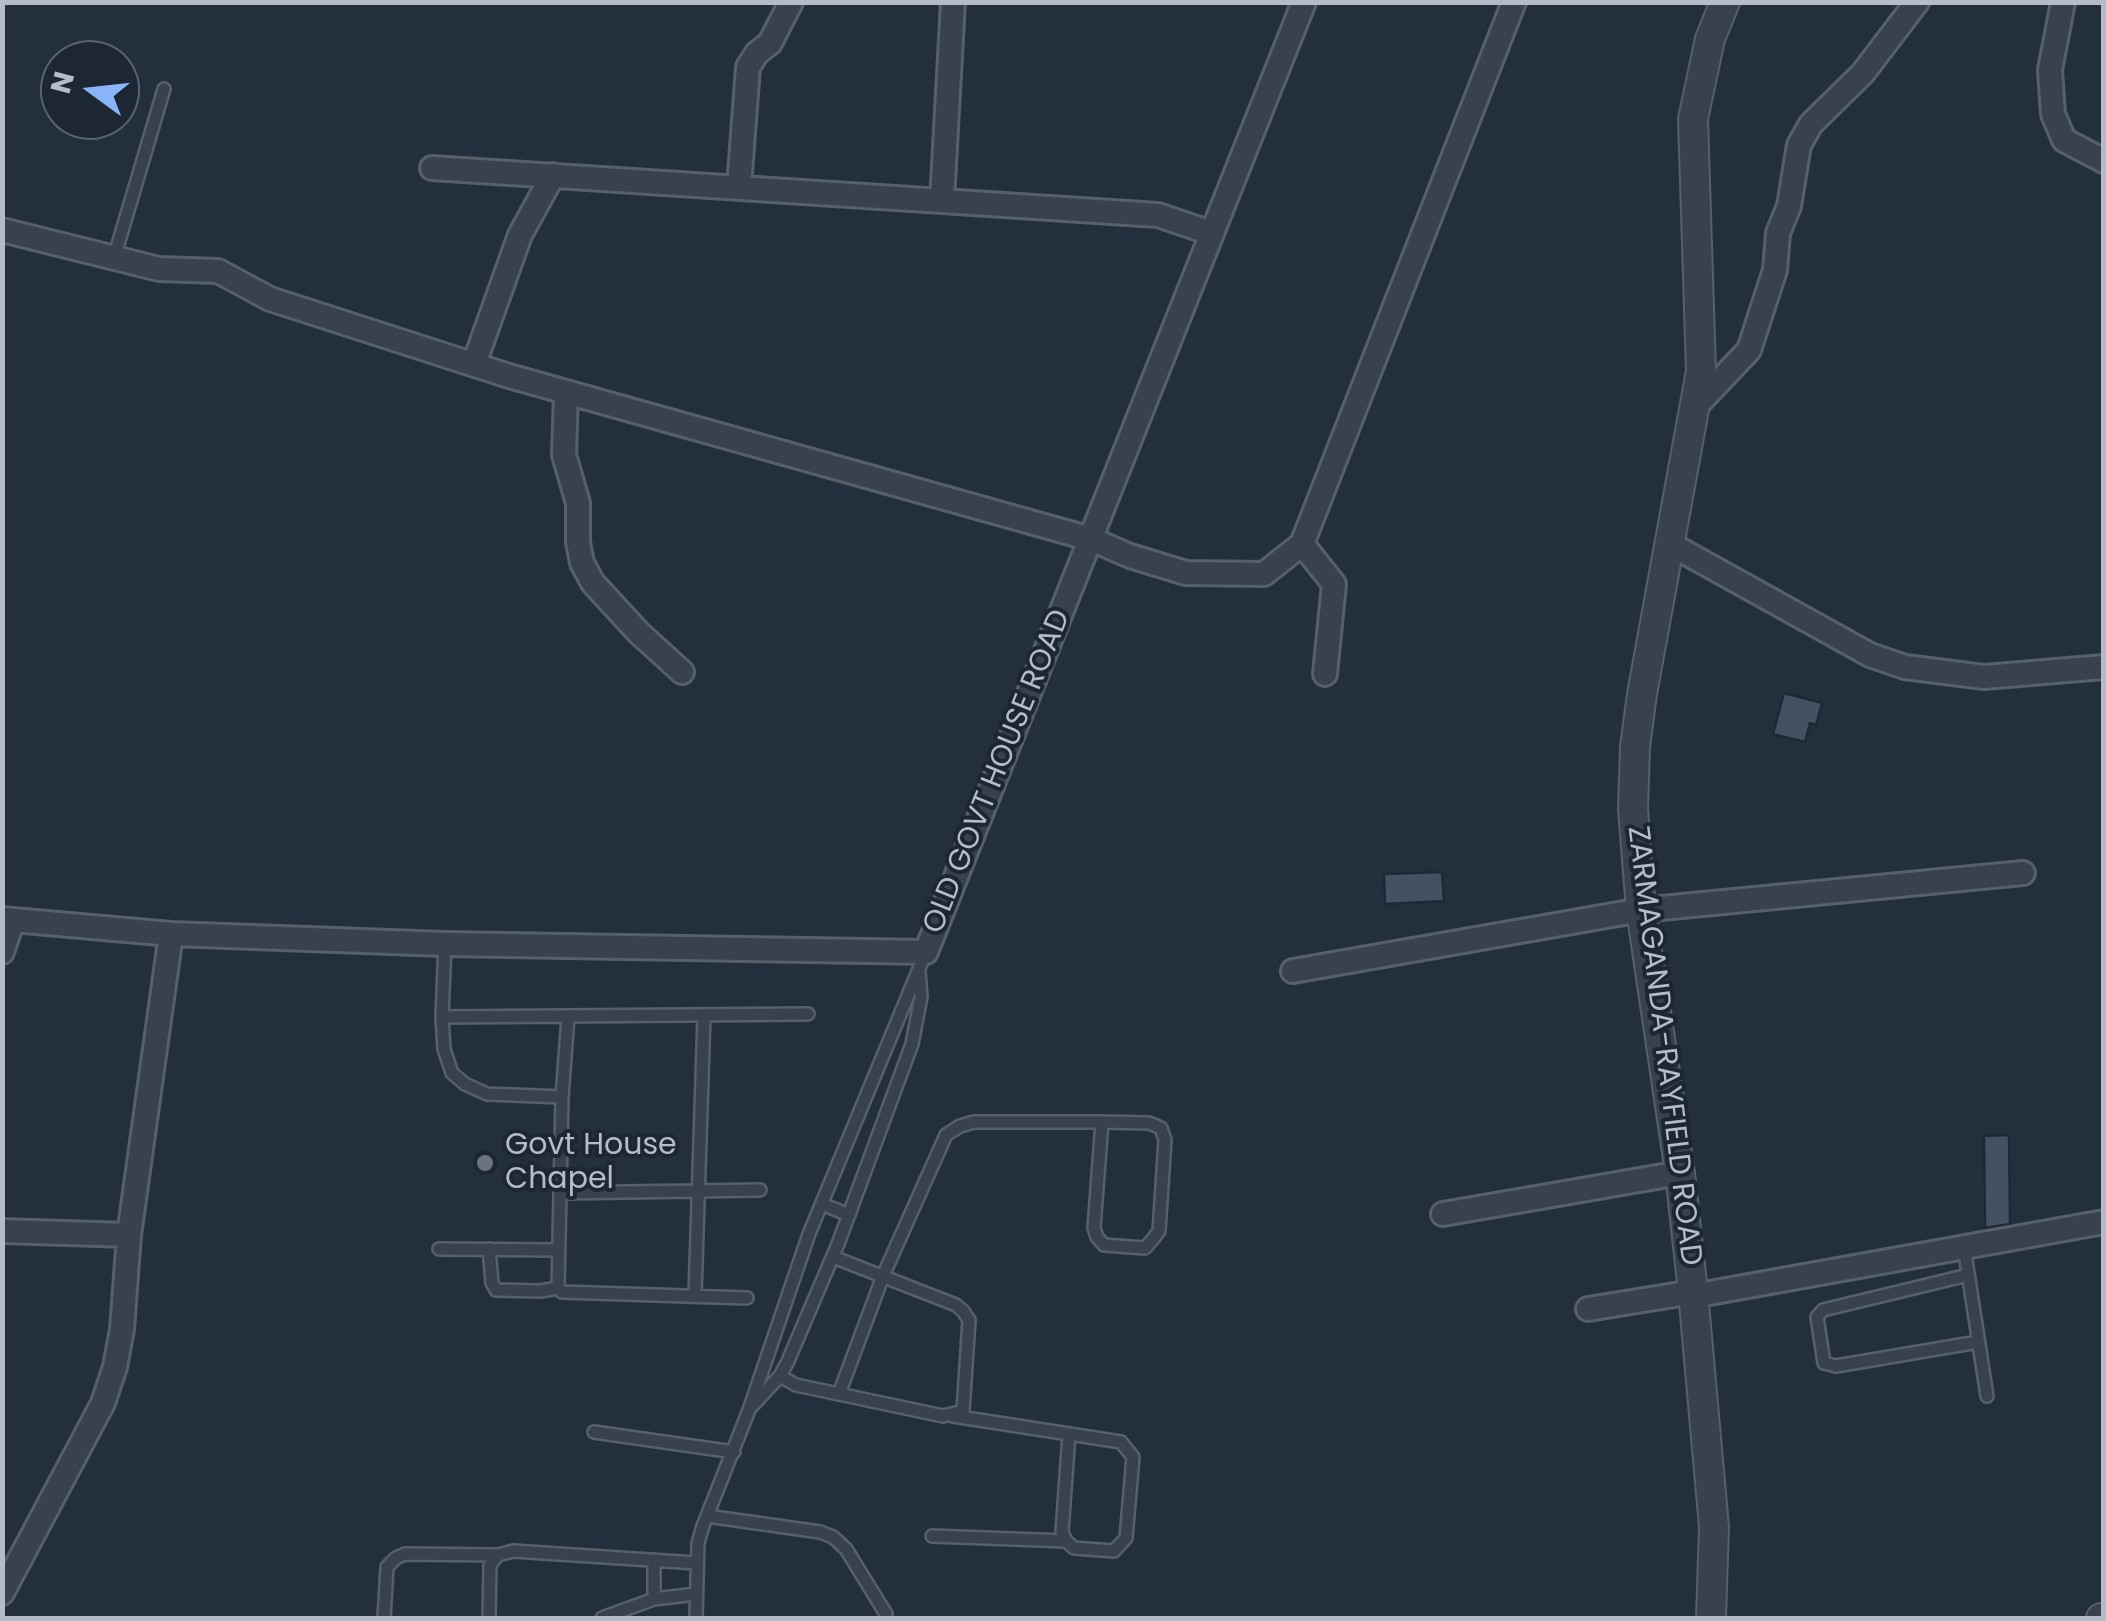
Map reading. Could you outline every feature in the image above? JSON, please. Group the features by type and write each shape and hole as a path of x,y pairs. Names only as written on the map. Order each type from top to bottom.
{"street":[{"path":"739,187 748,67 770,43 791,2"},
{"path":"942,200 953,2"},
{"name":"OLD GOVT HOUSE ROAD","path":"8,919 172,934 922,960 1304,2"},
{"path":"2,230 159,269 218,271 270,299 566,393 1091,539 1186,573 1264,574 1302,544 1514,2"},
{"name":"ZARMAGANDA-RAYFIELD ROAD","path":"1712,1618 1714,1526 1680,1172 1641,910 1634,747 1694,408 1700,357 1693,119 1702,68 1724,2"},
{"path":"1694,408 1749,350 1775,270 1778,232 1788,206 1799,145 1812,124 1863,73 1918,2"},
{"path":"2063,2 2050,70 2053,114 2064,140 2104,161"},
{"path":"432,168 1158,215 1211,234"},
{"path":"474,364 520,235 552,175"},
{"path":"566,393 564,455 578,504 582,563 593,583 682,672"},
{"path":"1302,544 1334,584 1325,674"},
{"path":"1670,544 1870,655 1905,667 1984,677 2104,667"},
{"path":"1293,970 1641,910 2023,874"},
{"path":"2,952 8,919"},
{"path":"2,1593 102,1404 115,1367 129,1235 172,934"},
{"path":"1443,1214 1680,1172"},
{"path":"1588,1309 2104,1222"},
{"path":"2,1231 129,1235"}],"lane":[{"path":"114,258 164,89"},
{"path":"445,944 442,1017 452,1073 464,1084 487,1094 562,1098"},
{"path":"696,1618 698,1544 707,1516 734,1452 822,1204 922,960"},
{"path":"749,1410 780,1376 833,1257 912,1044 921,997 922,960"},
{"path":"442,1017 808,1014"},
{"path":"695,1295 704,1016"},
{"path":"568,1017 562,1098 558,1288 562,1292 747,1298"},
{"path":"839,1394 882,1276 946,1135 974,1122 1102,1122 1148,1122 1162,1128 1159,1231 1144,1248 1104,1246 1094,1228 1102,1122"},
{"path":"560,1193 760,1190"},
{"path":"822,1204 849,1215"},
{"path":"1964,1246 1987,1396"},
{"path":"439,1249 558,1250"},
{"path":"489,1249 496,1290 540,1292 558,1288"},
{"path":"833,1257 956,1304 969,1320 962,1411 953,1416"},
{"path":"1968,1275 1830,1306 1817,1317 1824,1363 1836,1366 1978,1342"},
{"path":"780,1376 796,1385 839,1394 1121,1442 1133,1457 1126,1538 1114,1551 1074,1548 1062,1532 1070,1434"},
{"path":"594,1432 734,1452"},
{"path":"707,1516 834,1537 846,1549 886,1614"},
{"path":"932,1536 1066,1541"},
{"path":"384,1618 386,1567 405,1554 512,1552 696,1563"},
{"path":"489,1618 490,1565 498,1555"},
{"path":"654,1560 654,1599"},
{"path":"602,1618 654,1599 696,1594"}],"building":[{"path":"1784,693 1822,703 1816,725 1810,723 1805,742 1773,734"},
{"path":"1442,872 1444,901 1385,904 1384,874"},
{"path":"2009,1135 2010,1224 1985,1228 1984,1136"}],"place":[{"name":"Govt House Chapel","path":"485,1163"}]}
